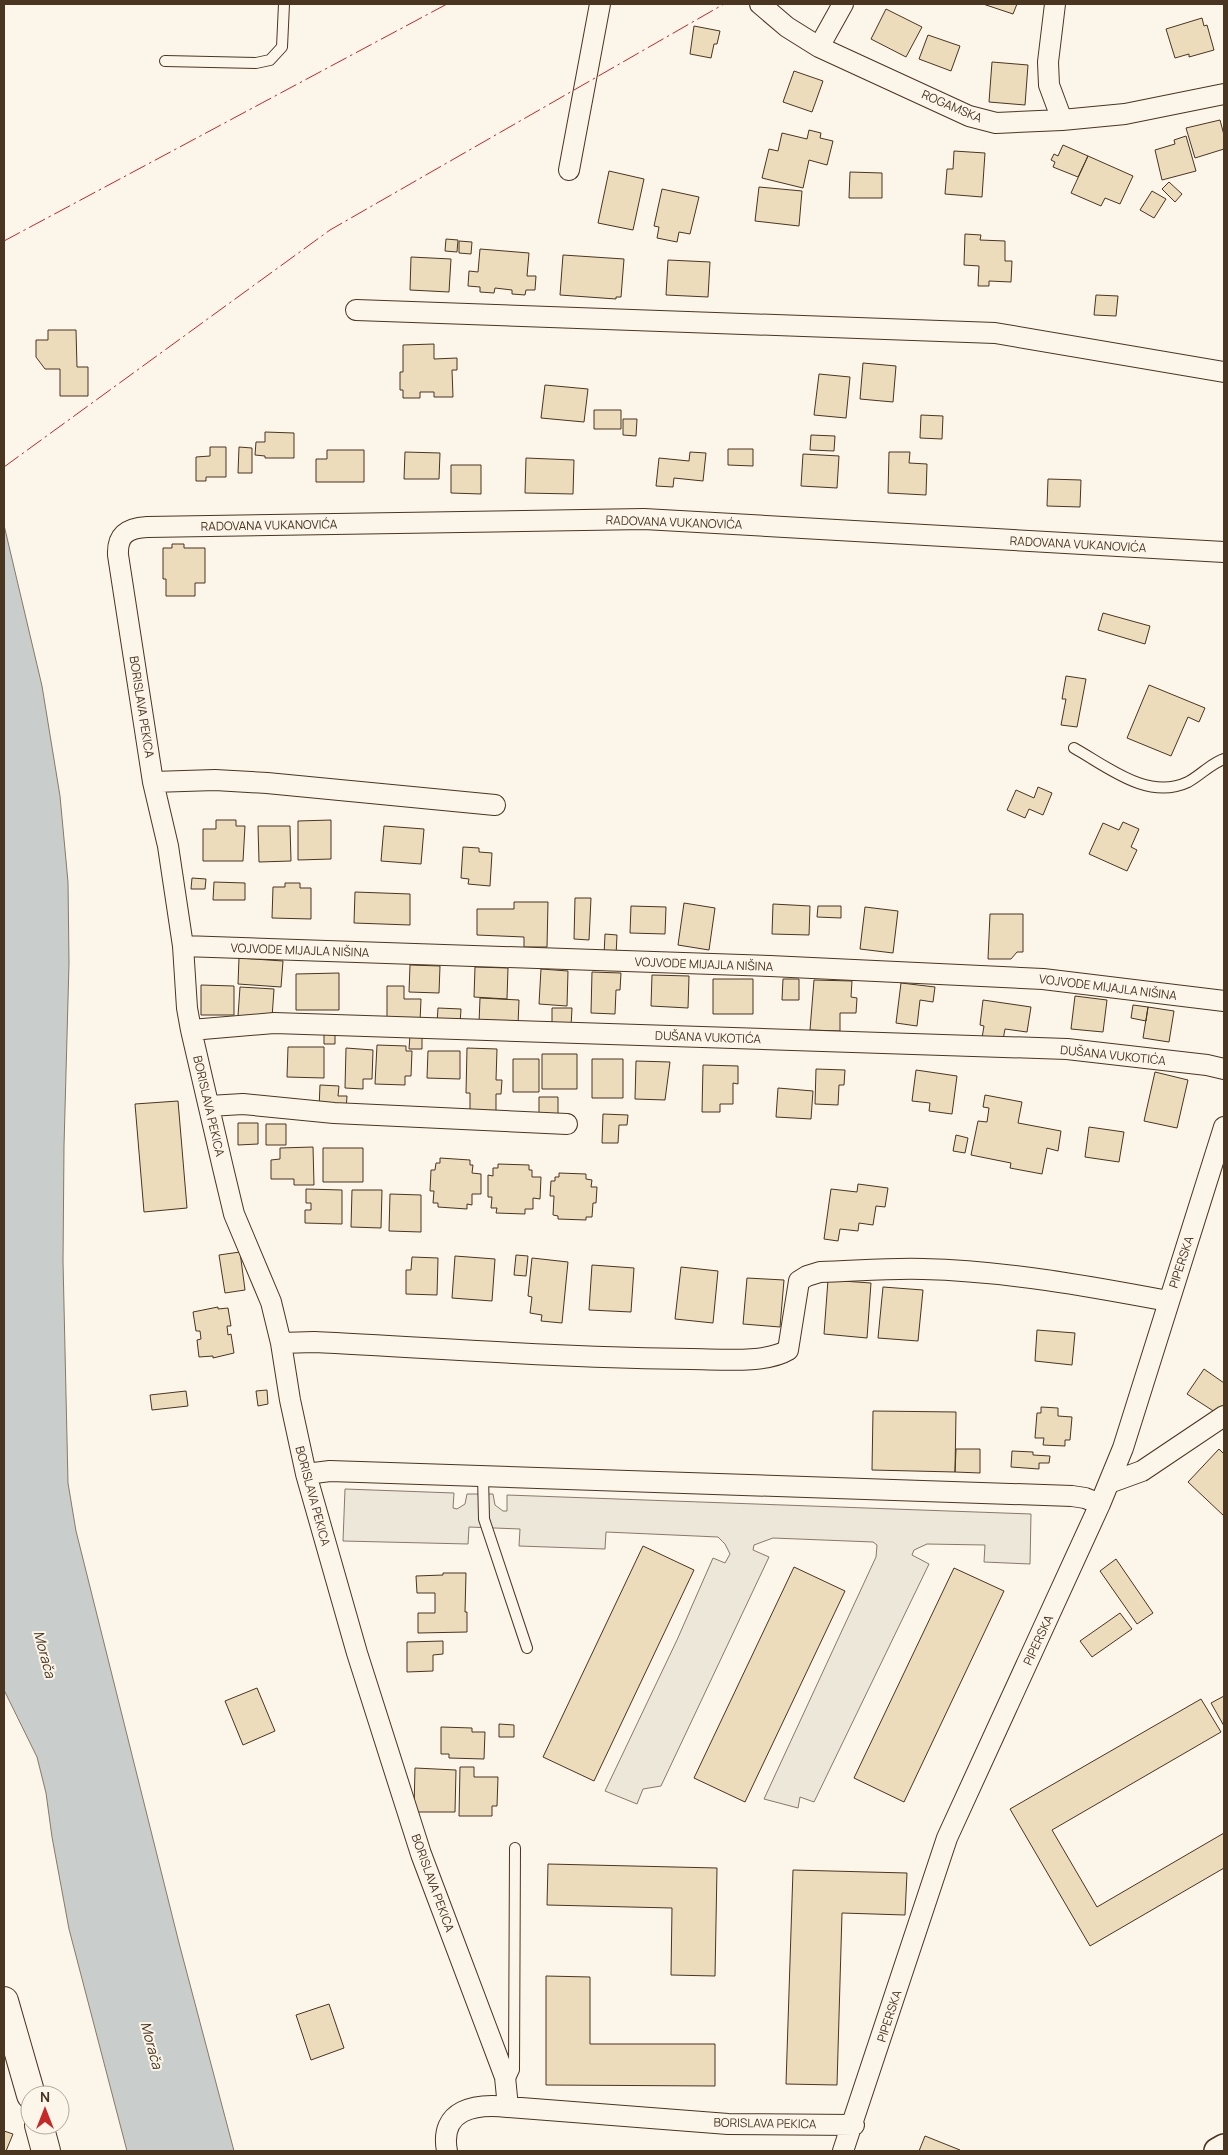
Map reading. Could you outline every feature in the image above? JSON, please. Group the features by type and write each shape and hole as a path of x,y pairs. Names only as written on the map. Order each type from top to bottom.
{"main road":[{"path":"4,2001 28,2085"},
{"path":"42,2135 46,2151"}],"street":[{"path":"569,170 600,4"},
{"name":"ROGAMSKA","path":"760,4 787,27 819,47 983,120 996,123 1062,120 1125,114 1224,94"},
{"path":"819,47 843,4"},
{"path":"1054,4 1048,62 1049,85 1062,120"},
{"path":"356,310 995,333 1224,372"},
{"name":"RADOVANA VUKANOVIĆA","path":"124,532 134,528 147,527 644,519 1224,552"},
{"name":"BORISLAVA PEKICA","path":"124,532 119,542 118,555 153,782 168,846 183,946 187,1008 234,1214 271,1302 281,1343 290,1400 306,1474 357,1653 421,1854 507,2084 508,2107 728,2124 854,2125"},
{"path":"153,782 215,780 495,805"},
{"name":"VOJVODE MIJAJLA NIŠINA","path":"183,946 770,966 1043,978 1224,1001"},
{"name":"DUŠANA VUKOTIĆA","path":"191,1030 274,1023 1067,1049 1224,1068"},
{"path":"209,1106 243,1104 334,1113 567,1124"},
{"name":"PIPERSKA","path":"844,2151 947,1838 1100,1504 1123,1448 1224,1127"},
{"path":"281,1343 314,1342 646,1358 741,1359 780,1355 788,1350 800,1281 807,1276 820,1272 923,1269 991,1273 1075,1284 1168,1300"},
{"path":"1109,1483 1142,1471 1224,1416"},
{"path":"306,1474 330,1471 1072,1496 1085,1498 1100,1504"},
{"path":"447,2151 446,2138 448,2126 453,2117 463,2111 489,2104 508,2107"},
{"path":"1217,2151 1224,2147"}],"lane":[{"path":"165,61 256,63 270,60 282,47 284,4"},
{"path":"1074,748 1138,784 1170,788 1189,781 1213,763 1224,759"},
{"path":"483,1476 484,1519 527,1648"},
{"path":"507,2084 514,2070 515,1848"}],"shaded area":[{"path":"345,1489 454,1493 453,1508 457,1509 465,1504 467,1494 493,1494 495,1505 503,1511 507,1511 507,1495 1031,1514 1030,1564 984,1562 985,1545 927,1544 914,1550 912,1555 929,1564 814,1802 800,1797 798,1808 764,1799 876,1557 877,1545 873,1542 773,1538 754,1545 753,1550 769,1557 661,1786 643,1789 637,1804 605,1791 677,1640 713,1558 725,1563 730,1554 725,1544 718,1537 606,1532 605,1549 519,1546 520,1529 469,1527 468,1544 343,1541"}],"water":[{"name":"Morača","path":"4,525 42,686 60,796 68,882 69,963 63,1261 68,1483 76,1531 179,1943 234,2151 127,2151 69,1929 46,1793 37,1757 4,1690"}],"building":[{"path":"983,4 1017,4 1013,14"},
{"path":"886,9 922,27 906,57 871,39"},
{"path":"1202,18 1204,26 1207,25 1214,50 1189,57 1189,54 1175,58 1166,29"},
{"path":"694,26 720,31 717,44 714,44 711,58 690,54"},
{"path":"928,35 960,46 951,71 919,59"},
{"path":"992,62 1028,65 1025,105 989,102"},
{"path":"794,71 823,81 812,112 783,102"},
{"path":"1220,120 1224,135 1224,149 1195,158 1186,128"},
{"path":"809,130 821,133 820,138 833,141 827,165 809,160 803,188 762,178 769,149 778,151 782,133 807,139"},
{"path":"1186,136 1196,171 1162,180 1155,150 1175,144 1174,140"},
{"path":"1063,145 1088,156 1078,177 1053,167 1055,162 1051,160 1054,154 1058,156"},
{"path":"954,151 985,153 982,197 945,194 947,169 953,169"},
{"path":"1088,156 1133,176 1120,204 1105,198 1101,206 1071,193"},
{"path":"609,171 644,179 633,230 598,223"},
{"path":"850,172 882,173 882,198 849,198"},
{"path":"1169,182 1182,194 1175,202 1162,189"},
{"path":"759,187 802,191 799,226 755,221"},
{"path":"662,189 699,197 690,234 679,232 677,242 657,238 659,227 654,226"},
{"path":"1152,191 1166,199 1154,218 1140,210"},
{"path":"965,234 981,235 980,240 1005,241 1005,261 1012,261 1011,282 989,281 989,286 978,286 979,266 964,265"},
{"path":"446,239 458,240 457,252 445,251"},
{"path":"459,241 472,242 471,254 459,253"},
{"path":"480,249 529,253 527,276 536,276 535,290 526,290 525,295 512,294 512,290 495,288 494,293 480,292 480,287 468,286 469,271 478,272"},
{"path":"563,255 624,259 621,297 616,297 616,299 560,295"},
{"path":"411,257 451,259 449,292 410,290"},
{"path":"668,260 710,262 708,297 666,295"},
{"path":"1096,295 1118,296 1116,316 1094,315"},
{"path":"48,330 76,330 77,367 88,367 88,396 60,396 60,369 45,369 36,357 36,340 48,340"},
{"path":"434,344 434,359 457,358 457,370 452,370 453,397 434,397 434,392 420,392 420,398 403,398 403,390 400,390 400,372 403,372 403,345"},
{"path":"863,363 896,366 893,402 860,399"},
{"path":"819,374 850,377 846,418 814,415"},
{"path":"545,385 588,389 584,422 541,418"},
{"path":"594,410 621,410 621,429 594,429"},
{"path":"921,415 943,416 942,439 920,438"},
{"path":"623,419 637,419 636,436 623,435"},
{"path":"265,432 294,433 294,458 265,458 265,456 255,455 256,442 265,442"},
{"path":"811,435 835,436 834,451 810,450"},
{"path":"210,447 226,447 226,477 206,477 206,481 196,481 196,457 210,456"},
{"path":"239,447 252,448 252,473 238,473"},
{"path":"728,449 753,449 753,466 728,465"},
{"path":"327,450 364,450 364,482 316,482 316,459 327,459"},
{"path":"405,452 440,453 439,479 404,479"},
{"path":"690,452 706,453 703,481 674,478 673,487 656,486 659,458 689,461"},
{"path":"889,452 910,452 909,463 927,464 926,495 888,493"},
{"path":"803,454 839,456 837,488 801,486"},
{"path":"526,458 574,460 573,494 525,493"},
{"path":"451,465 481,465 481,494 451,493"},
{"path":"1048,479 1081,480 1080,507 1047,506"},
{"path":"172,544 184,544 184,548 205,548 205,583 195,583 195,596 166,596 166,579 163,579 163,548 172,548"},
{"path":"1103,613 1150,626 1145,644 1098,630"},
{"path":"1066,676 1086,679 1077,727 1061,725 1066,699 1062,699"},
{"path":"1149,685 1205,708 1199,722 1188,717 1171,756 1127,738"},
{"path":"1038,787 1052,793 1043,815 1029,809 1025,818 1007,810 1016,790 1034,798"},
{"path":"216,820 236,820 236,826 245,826 243,861 203,861 203,829 216,829"},
{"path":"331,820 331,859 298,860 298,821"},
{"path":"1123,822 1139,829 1131,847 1137,850 1127,871 1089,854 1103,823 1119,830"},
{"path":"258,826 290,826 291,861 259,862"},
{"path":"384,826 424,829 421,864 381,861"},
{"path":"463,847 479,848 479,852 492,853 490,886 468,884 469,879 461,878"},
{"path":"192,878 206,879 205,889 191,889"},
{"path":"214,882 245,883 245,900 213,900"},
{"path":"285,883 300,883 300,888 311,888 311,919 272,918 273,887 285,887"},
{"path":"355,892 410,894 410,925 354,923"},
{"path":"575,898 591,898 589,940 574,939"},
{"path":"514,902 548,902 547,947 524,947 524,937 477,935 477,909 514,909"},
{"path":"684,903 715,908 709,950 678,945"},
{"path":"773,904 810,906 809,935 772,934"},
{"path":"631,906 666,907 665,934 630,933"},
{"path":"818,906 841,906 841,918 817,917"},
{"path":"865,907 898,911 893,953 860,949"},
{"path":"990,914 1023,914 1023,952 1017,952 1011,959 988,959"},
{"path":"605,934 617,935 616,956 604,956"},
{"path":"239,958 283,961 281,987 238,984"},
{"path":"410,965 440,966 439,993 409,992"},
{"path":"475,967 508,968 507,999 474,997"},
{"path":"541,969 568,971 567,1006 539,1004"},
{"path":"592,972 621,973 620,990 616,990 615,1014 591,1013"},
{"path":"339,973 339,1010 296,1010 296,974"},
{"path":"652,975 689,976 688,1008 651,1006"},
{"path":"713,979 753,979 753,1014 713,1014"},
{"path":"783,979 799,979 799,1000 782,1000"},
{"path":"814,980 852,981 851,997 857,998 856,1013 840,1013 840,1031 810,1030"},
{"path":"901,983 935,987 933,1002 920,1000 917,1026 896,1023"},
{"path":"201,985 234,986 234,1015 201,1015"},
{"path":"387,986 404,986 404,999 421,999 420,1022 387,1022"},
{"path":"240,987 274,989 272,1018 238,1016"},
{"path":"1075,996 1107,1000 1103,1032 1071,1029"},
{"path":"480,998 519,1000 518,1025 479,1023"},
{"path":"983,1000 1031,1007 1027,1032 1005,1029 1003,1040 982,1038 984,1026 980,1025"},
{"path":"1133,1005 1148,1007 1146,1021 1131,1018"},
{"path":"1148,1007 1174,1011 1169,1042 1143,1038"},
{"path":"438,1008 461,1009 460,1024 437,1023"},
{"path":"552,1008 572,1008 571,1027 552,1026"},
{"path":"324,1031 335,1032 335,1044 324,1044"},
{"path":"410,1035 422,1035 422,1049 409,1049"},
{"path":"377,1045 406,1046 406,1051 412,1051 411,1076 405,1076 405,1085 375,1084"},
{"path":"288,1047 324,1047 324,1078 287,1077"},
{"path":"346,1048 373,1050 372,1079 363,1079 363,1089 345,1088"},
{"path":"467,1048 497,1049 496,1080 502,1080 501,1094 496,1094 496,1111 470,1111 470,1093 466,1093"},
{"path":"428,1051 460,1051 460,1079 427,1078"},
{"path":"542,1054 577,1054 577,1089 542,1089"},
{"path":"513,1059 539,1059 539,1092 513,1092"},
{"path":"592,1059 623,1059 623,1098 592,1098"},
{"path":"636,1061 670,1062 665,1100 635,1099"},
{"path":"703,1065 738,1066 738,1084 733,1083 733,1104 720,1104 720,1112 702,1112"},
{"path":"816,1069 845,1070 844,1085 839,1085 838,1105 815,1104"},
{"path":"916,1070 957,1076 952,1114 929,1111 930,1103 912,1101"},
{"path":"1155,1072 1188,1080 1177,1128 1144,1121"},
{"path":"320,1085 339,1086 338,1096 347,1096 346,1110 319,1109"},
{"path":"778,1088 813,1091 811,1119 776,1117"},
{"path":"985,1095 1022,1102 1018,1123 1061,1131 1058,1151 1047,1148 1042,1174 1010,1168 1011,1163 971,1155 978,1121 987,1122 989,1108 983,1107"},
{"path":"539,1097 558,1097 558,1117 539,1117"},
{"path":"178,1101 187,1208 144,1212 135,1104"},
{"path":"603,1114 628,1115 627,1125 619,1125 618,1143 602,1143"},
{"path":"238,1123 258,1123 258,1144 238,1145"},
{"path":"266,1124 286,1124 286,1145 266,1145"},
{"path":"1089,1127 1124,1132 1119,1162 1085,1157"},
{"path":"956,1135 968,1138 965,1153 953,1151"},
{"path":"313,1147 314,1185 294,1185 294,1179 271,1179 271,1160 280,1159 280,1148"},
{"path":"323,1148 363,1148 363,1182 323,1182"},
{"path":"440,1158 470,1160 470,1165 473,1165 472,1173 481,1174 481,1194 472,1194 472,1205 467,1204 467,1209 438,1207 438,1203 433,1203 434,1191 430,1191 431,1170 435,1170 436,1163 440,1163"},
{"path":"498,1164 529,1165 529,1170 532,1170 532,1177 541,1177 540,1199 533,1198 533,1209 525,1209 525,1214 496,1213 497,1208 491,1208 492,1197 488,1197 488,1175 493,1176 493,1168 498,1168"},
{"path":"559,1173 586,1174 586,1179 592,1180 591,1187 597,1187 596,1203 593,1203 592,1217 586,1217 586,1220 558,1219 558,1216 553,1215 554,1196 550,1196 551,1181 555,1181 555,1177 559,1177"},
{"path":"858,1184 888,1188 885,1207 876,1206 873,1225 859,1223 858,1231 840,1229 838,1241 824,1239 831,1189 857,1192"},
{"path":"306,1189 342,1190 342,1224 305,1223 305,1210 311,1210 311,1203 306,1203"},
{"path":"352,1190 382,1190 381,1228 351,1227"},
{"path":"390,1194 421,1195 421,1232 389,1231"},
{"path":"240,1252 245,1290 225,1293 219,1255"},
{"path":"516,1255 528,1256 526,1276 514,1275"},
{"path":"455,1256 495,1259 492,1301 452,1298"},
{"path":"412,1257 438,1258 437,1295 406,1294 406,1270 411,1270"},
{"path":"532,1258 568,1262 562,1323 541,1321 542,1315 530,1313 532,1297 528,1296"},
{"path":"592,1265 634,1268 631,1312 589,1310"},
{"path":"681,1267 718,1271 713,1323 675,1319"},
{"path":"747,1278 784,1280 780,1327 743,1324"},
{"path":"828,1280 871,1283 867,1338 824,1334"},
{"path":"883,1287 923,1290 918,1341 878,1338"},
{"path":"218,1307 218,1309 228,1308 231,1326 227,1326 228,1335 231,1334 234,1353 213,1358 213,1356 199,1357 197,1340 201,1339 200,1331 196,1331 193,1312"},
{"path":"1037,1330 1075,1333 1072,1365 1035,1361"},
{"path":"1204,1369 1224,1383 1224,1404 1218,1414 1187,1394"},
{"path":"267,1390 268,1404 258,1406 256,1391"},
{"path":"186,1391 188,1406 152,1410 150,1395"},
{"path":"1041,1407 1058,1408 1058,1416 1072,1417 1070,1440 1065,1440 1065,1446 1043,1445 1044,1438 1035,1438 1037,1413 1041,1413"},
{"path":"873,1411 956,1412 955,1472 872,1470"},
{"path":"956,1449 980,1449 980,1473 955,1472"},
{"path":"1219,1449 1224,1454 1224,1516 1188,1482"},
{"path":"1012,1451 1033,1452 1033,1455 1050,1456 1049,1463 1039,1463 1039,1469 1011,1467"},
{"path":"643,1546 694,1570 594,1781 543,1757"},
{"path":"1116,1559 1153,1613 1137,1624 1100,1571"},
{"path":"794,1567 845,1591 745,1802 694,1778"},
{"path":"954,1568 1004,1591 904,1802 854,1778"},
{"path":"443,1573 466,1573 465,1612 467,1612 467,1632 418,1633 418,1613 435,1613 435,1593 417,1593 416,1576 443,1575"},
{"path":"1120,1613 1132,1629 1092,1657 1080,1641"},
{"path":"443,1641 443,1654 433,1655 433,1671 407,1672 407,1642"},
{"path":"257,1688 275,1731 243,1745 225,1701"},
{"path":"1224,1696 1224,1726 1211,1703"},
{"path":"1201,1699 1221,1732 1052,1830 1097,1907 1224,1833 1224,1868 1090,1946 1010,1809"},
{"path":"499,1724 514,1725 514,1737 499,1737"},
{"path":"441,1727 472,1728 472,1732 485,1732 484,1759 449,1758 449,1754 441,1754"},
{"path":"460,1767 474,1767 474,1777 498,1777 497,1806 492,1806 492,1816 459,1816"},
{"path":"415,1768 456,1770 455,1812 414,1812"},
{"path":"548,1864 717,1868 715,1976 671,1975 672,1908 547,1905"},
{"path":"793,1870 907,1873 905,1915 842,1913 837,2085 786,2084"},
{"path":"546,1976 590,1977 590,2044 715,2044 715,2086 546,2085"},
{"path":"329,2004 344,2048 311,2060 296,2015"},
{"path":"4,2131 13,2134 6,2151 4,2151"},
{"path":"925,2136 960,2150 919,2151"}],"power":[{"path":"4,241 447,4"},
{"path":"4,467 330,230 724,4"}]}
